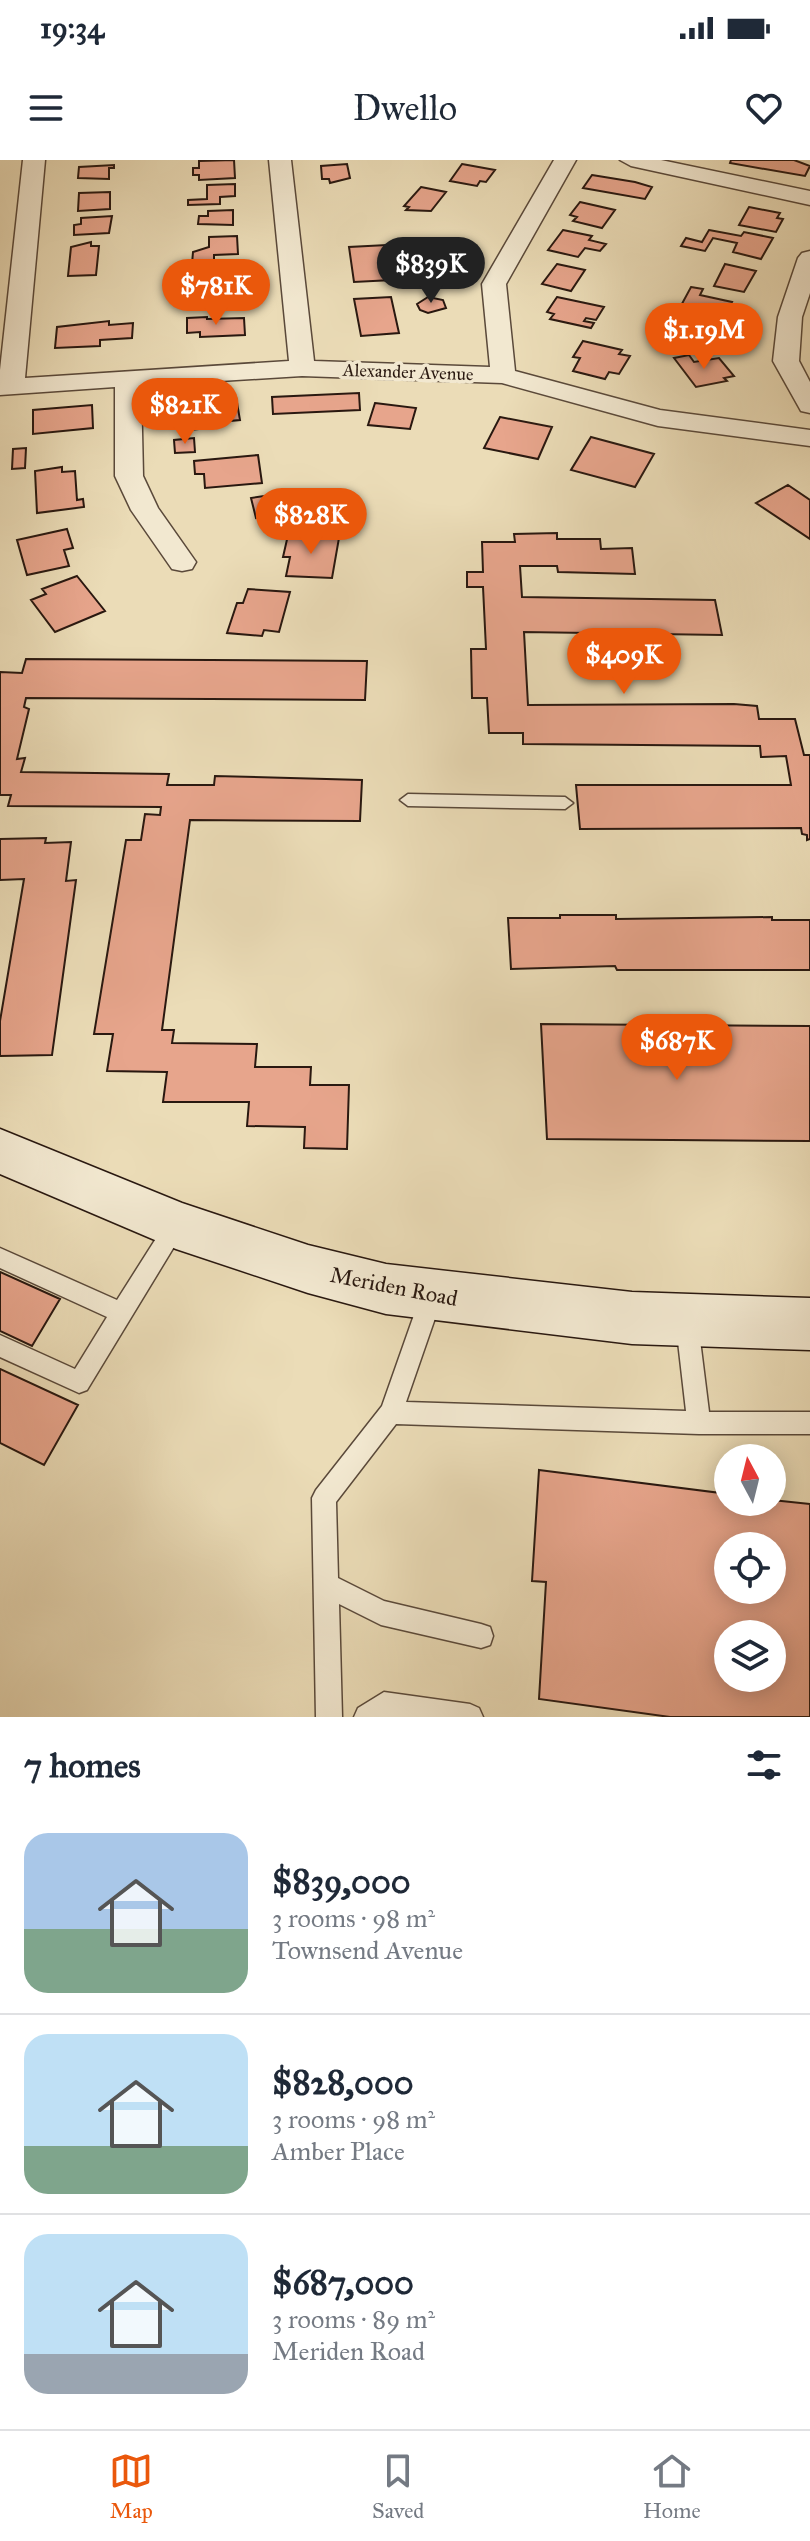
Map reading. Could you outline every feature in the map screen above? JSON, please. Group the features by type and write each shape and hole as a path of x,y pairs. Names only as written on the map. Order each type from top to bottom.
{"main road":[{"name":"Meriden Road","path":"0,1151 176,1225 308,1269 386,1289 632,1318 810,1324"}],"street":[{"path":"6,387 34,160"},
{"path":"280,160 302,368"},
{"path":"503,375 494,284 565,160"},
{"path":"631,160 810,198"},
{"path":"810,258 790,317 786,361 810,405"},
{"name":"Alexander Avenue","path":"6,387 302,368 503,375 658,418 810,438"},
{"path":"128,379 129,476 145,510 182,562"}],"lane":[{"path":"408,800 565,803"},
{"path":"0,1346 79,1382 176,1225"},
{"path":"0,1258 121,1313"},
{"path":"329,1717 324,1498 391,1413 432,1295"},
{"path":"686,1320 699,1423"},
{"path":"391,1413 699,1423 810,1423"},
{"path":"326,1585 381,1613 481,1636"},
{"path":"367,1717 384,1705 470,1717"}],"building":[{"path":"234,160 235,178 199,180 199,175 193,175 193,168 199,168 199,161"},
{"path":"731,160 794,160 810,166 805,176 730,163"},
{"path":"347,164 350,178 330,183 329,179 322,179 321,166"},
{"path":"462,164 495,170 486,182 480,181 477,186 450,181"},
{"path":"114,165 114,168 109,168 109,179 78,178 79,167"},
{"path":"592,175 652,187 645,199 583,188"},
{"path":"235,184 235,196 220,197 220,204 188,205 188,200 207,199 207,185"},
{"path":"421,187 446,192 431,211 406,210 409,207 404,206"},
{"path":"110,192 110,209 78,211 79,193"},
{"path":"580,202 615,210 602,228 573,221 577,217 570,215"},
{"path":"749,207 780,213 777,218 783,219 776,232 739,225"},
{"path":"233,210 233,225 198,224 199,216 208,216 208,211"},
{"path":"112,216 109,233 74,235 74,225 81,224 81,218"},
{"path":"563,230 592,236 589,240 606,244 600,251 585,248 578,257 548,250"},
{"path":"709,230 773,238 761,259 733,252 737,243 713,238 705,251 681,246 686,238 702,242"},
{"path":"237,236 238,254 214,255 214,263 192,264 193,252 209,247 209,237"},
{"path":"91,242 91,246 99,246 96,275 68,276 71,247"},
{"path":"387,245 392,280 354,282 349,247"},
{"path":"557,264 585,270 571,291 542,284"},
{"path":"725,264 756,271 744,292 714,286"},
{"path":"691,287 703,289 700,295 732,302 729,307 736,309 729,324 677,313"},
{"path":"391,297 399,333 361,336 354,299"},
{"path":"428,297 443,300 446,308 428,313 420,310 417,304"},
{"path":"557,297 604,307 596,320 586,318 584,321 594,323 591,328 550,319 554,314 547,312"},
{"path":"187,318 244,318 245,335 200,337 200,332 187,333"},
{"path":"109,321 109,325 133,323 132,338 100,340 100,346 55,348 57,327"},
{"path":"583,341 622,350 619,354 630,356 619,374 609,372 605,379 573,371 580,358 573,357"},
{"path":"689,355 694,362 719,358 734,376 724,378 727,381 696,387 674,358"},
{"path":"359,393 360,410 273,414 272,397"},
{"path":"236,397 240,420 208,423 209,428 189,430 188,424 181,425 178,403"},
{"path":"375,403 416,408 410,429 368,425"},
{"path":"92,405 93,428 33,434 33,410"},
{"path":"500,417 552,427 538,459 484,448"},
{"path":"591,437 654,454 635,487 571,470"},
{"path":"194,438 195,452 175,453 174,440"},
{"path":"26,448 25,468 12,469 13,449"},
{"path":"258,455 262,483 205,488 204,474 195,474 194,461"},
{"path":"62,467 62,472 75,471 77,500 83,499 84,507 37,513 35,471"},
{"path":"788,485 810,500 810,539 756,503"},
{"path":"311,489 318,509 266,520 264,516 256,518 251,498"},
{"path":"67,529 73,548 64,550 69,566 27,575 17,540"},
{"path":"557,533 557,539 600,539 601,549 632,548 635,574 558,572 557,566 520,566 522,597 715,600 722,635 524,632 528,705 734,704 757,706 759,719 795,719 804,755 810,755 810,839 807,840 807,835 802,834 801,828 580,829 576,785 791,785 786,756 761,757 760,746 523,744 523,733 489,733 487,698 472,698 471,649 486,649 483,587 467,587 467,572 483,572 482,542 515,542 514,534"},
{"path":"288,535 339,538 332,578 286,576 290,557 283,557"},
{"path":"77,576 105,611 55,632 31,600 46,594 42,589"},
{"path":"248,589 290,592 279,632 264,630 262,636 227,633 237,603 243,603"},
{"path":"26,659 367,661 365,700 26,698 24,707 29,709 17,759 25,758 21,772 169,774 167,785 214,785 215,776 362,780 360,821 190,820 162,1030 174,1030 172,1043 257,1044 255,1067 311,1067 310,1085 349,1085 347,1149 304,1148 305,1127 247,1126 249,1102 163,1102 167,1072 107,1071 113,1034 94,1034 126,840 141,840 145,814 160,815 161,807 8,806 11,795 0,795 0,672 22,673"},
{"path":"46,838 45,843 71,842 66,881 76,880 52,1055 0,1056 0,1021 24,879 0,880 0,839"},
{"path":"560,915 616,915 616,919 772,917 772,920 810,920 810,970 617,970 615,966 511,969 508,918 560,918"},
{"path":"541,1024 810,1026 810,1141 547,1139"},
{"path":"0,1272 60,1299 32,1346 0,1331"},
{"path":"0,1369 78,1405 44,1465 0,1443"},
{"path":"539,1470 714,1492 714,1516 786,1516 786,1501 810,1504 810,1717 670,1717 539,1699 546,1582 532,1581"}]}
